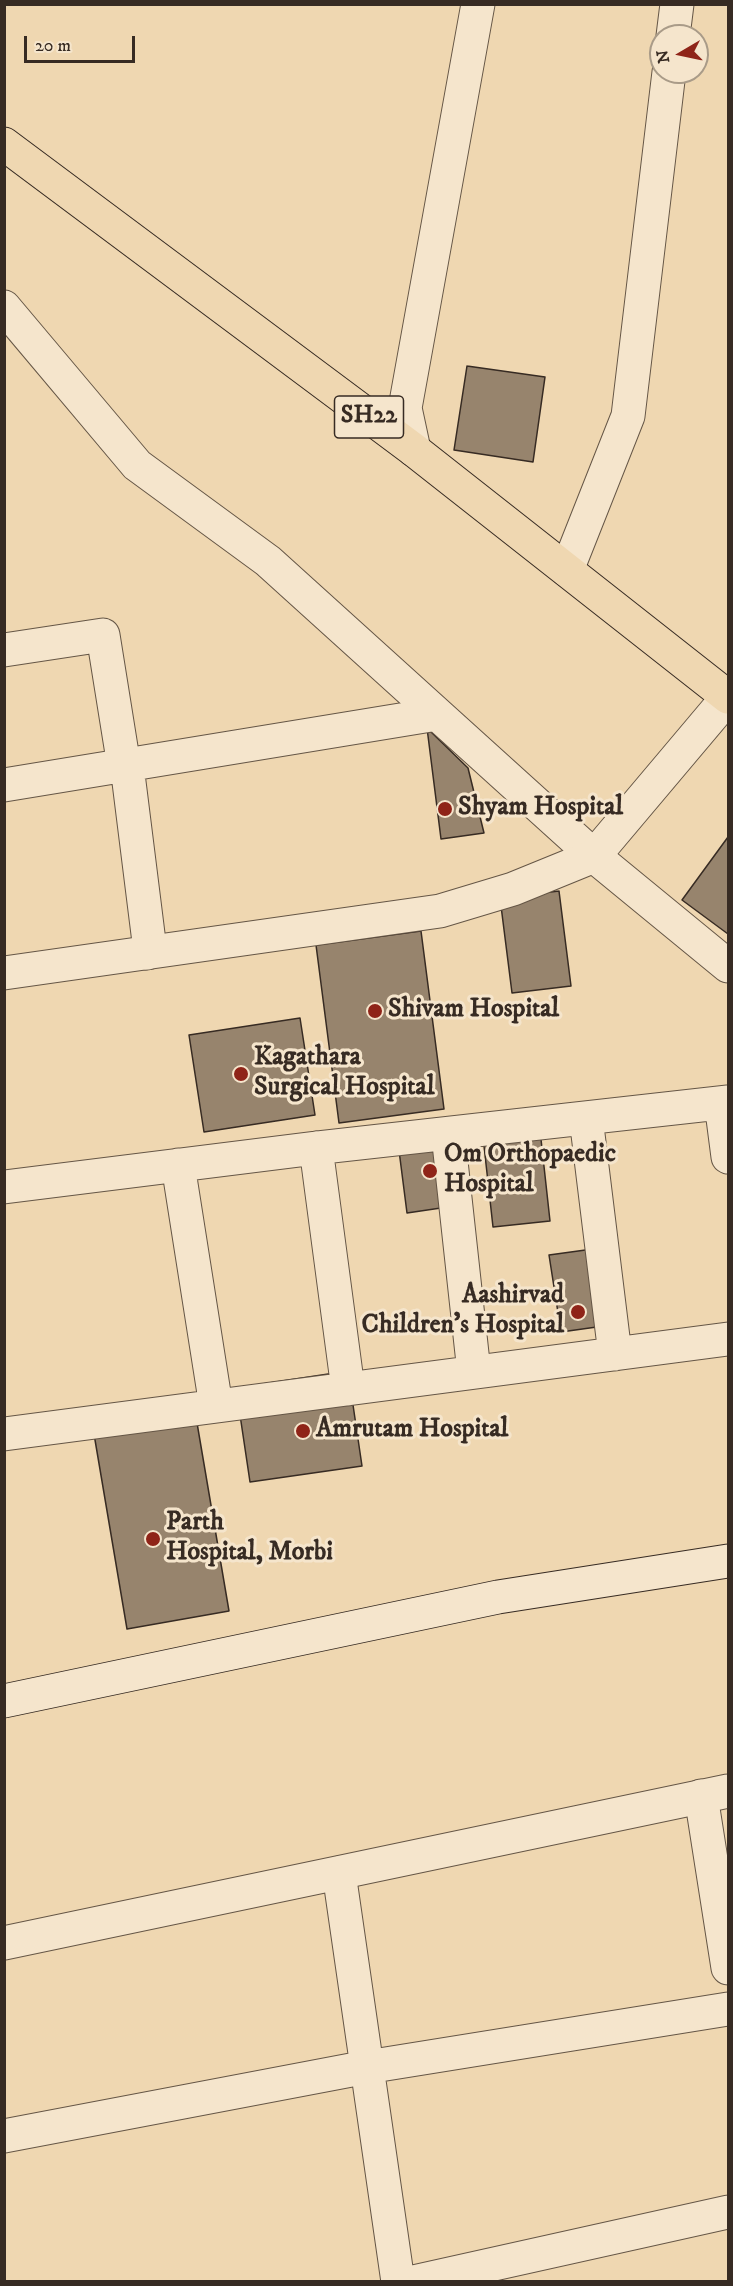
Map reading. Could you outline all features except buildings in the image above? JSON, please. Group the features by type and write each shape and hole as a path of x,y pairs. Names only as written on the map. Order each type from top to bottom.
{"main road":[{"name":"SH22","path":"4,144 414,450 729,697"}],"street":[{"path":"414,450 405,408 478,4"},
{"path":"674,24 676,4"},
{"path":"567,570 628,416 668,84"},
{"path":"4,307 137,465 268,561 594,856 729,966"},
{"path":"4,650 103,635 124,766 127,766 148,942 147,953"},
{"path":"4,974 440,911 513,889 594,856 729,697"},
{"path":"4,785 437,714"},
{"path":"4,1188 316,1148 725,1102 729,1156"},
{"path":"586,1118 615,1354"},
{"path":"448,1134 474,1372"},
{"path":"316,1148 348,1389"},
{"path":"178,1165 216,1406"},
{"path":"4,1434 729,1339"},
{"path":"4,1701 498,1598 729,1562"},
{"path":"4,1943 715,1793 729,1968"},
{"path":"339,1873 398,2282"},
{"path":"4,2136 367,2067 729,2009"},
{"path":"413,2282 729,2212"}],"place":[{"name":"Shyam Hospital","path":"445,809"},
{"name":"Shivam Hospital","path":"375,1011"},
{"name":"Kagathara Surgical Hospital","path":"241,1074"},
{"name":"Om Orthopaedic Hospital","path":"430,1171"},
{"name":"Aashirvad Children's Hospital","path":"578,1312"},
{"name":"Amrutam Hospital","path":"303,1431"},
{"name":"Parth Hospital, Morbi","path":"153,1539"}]}
